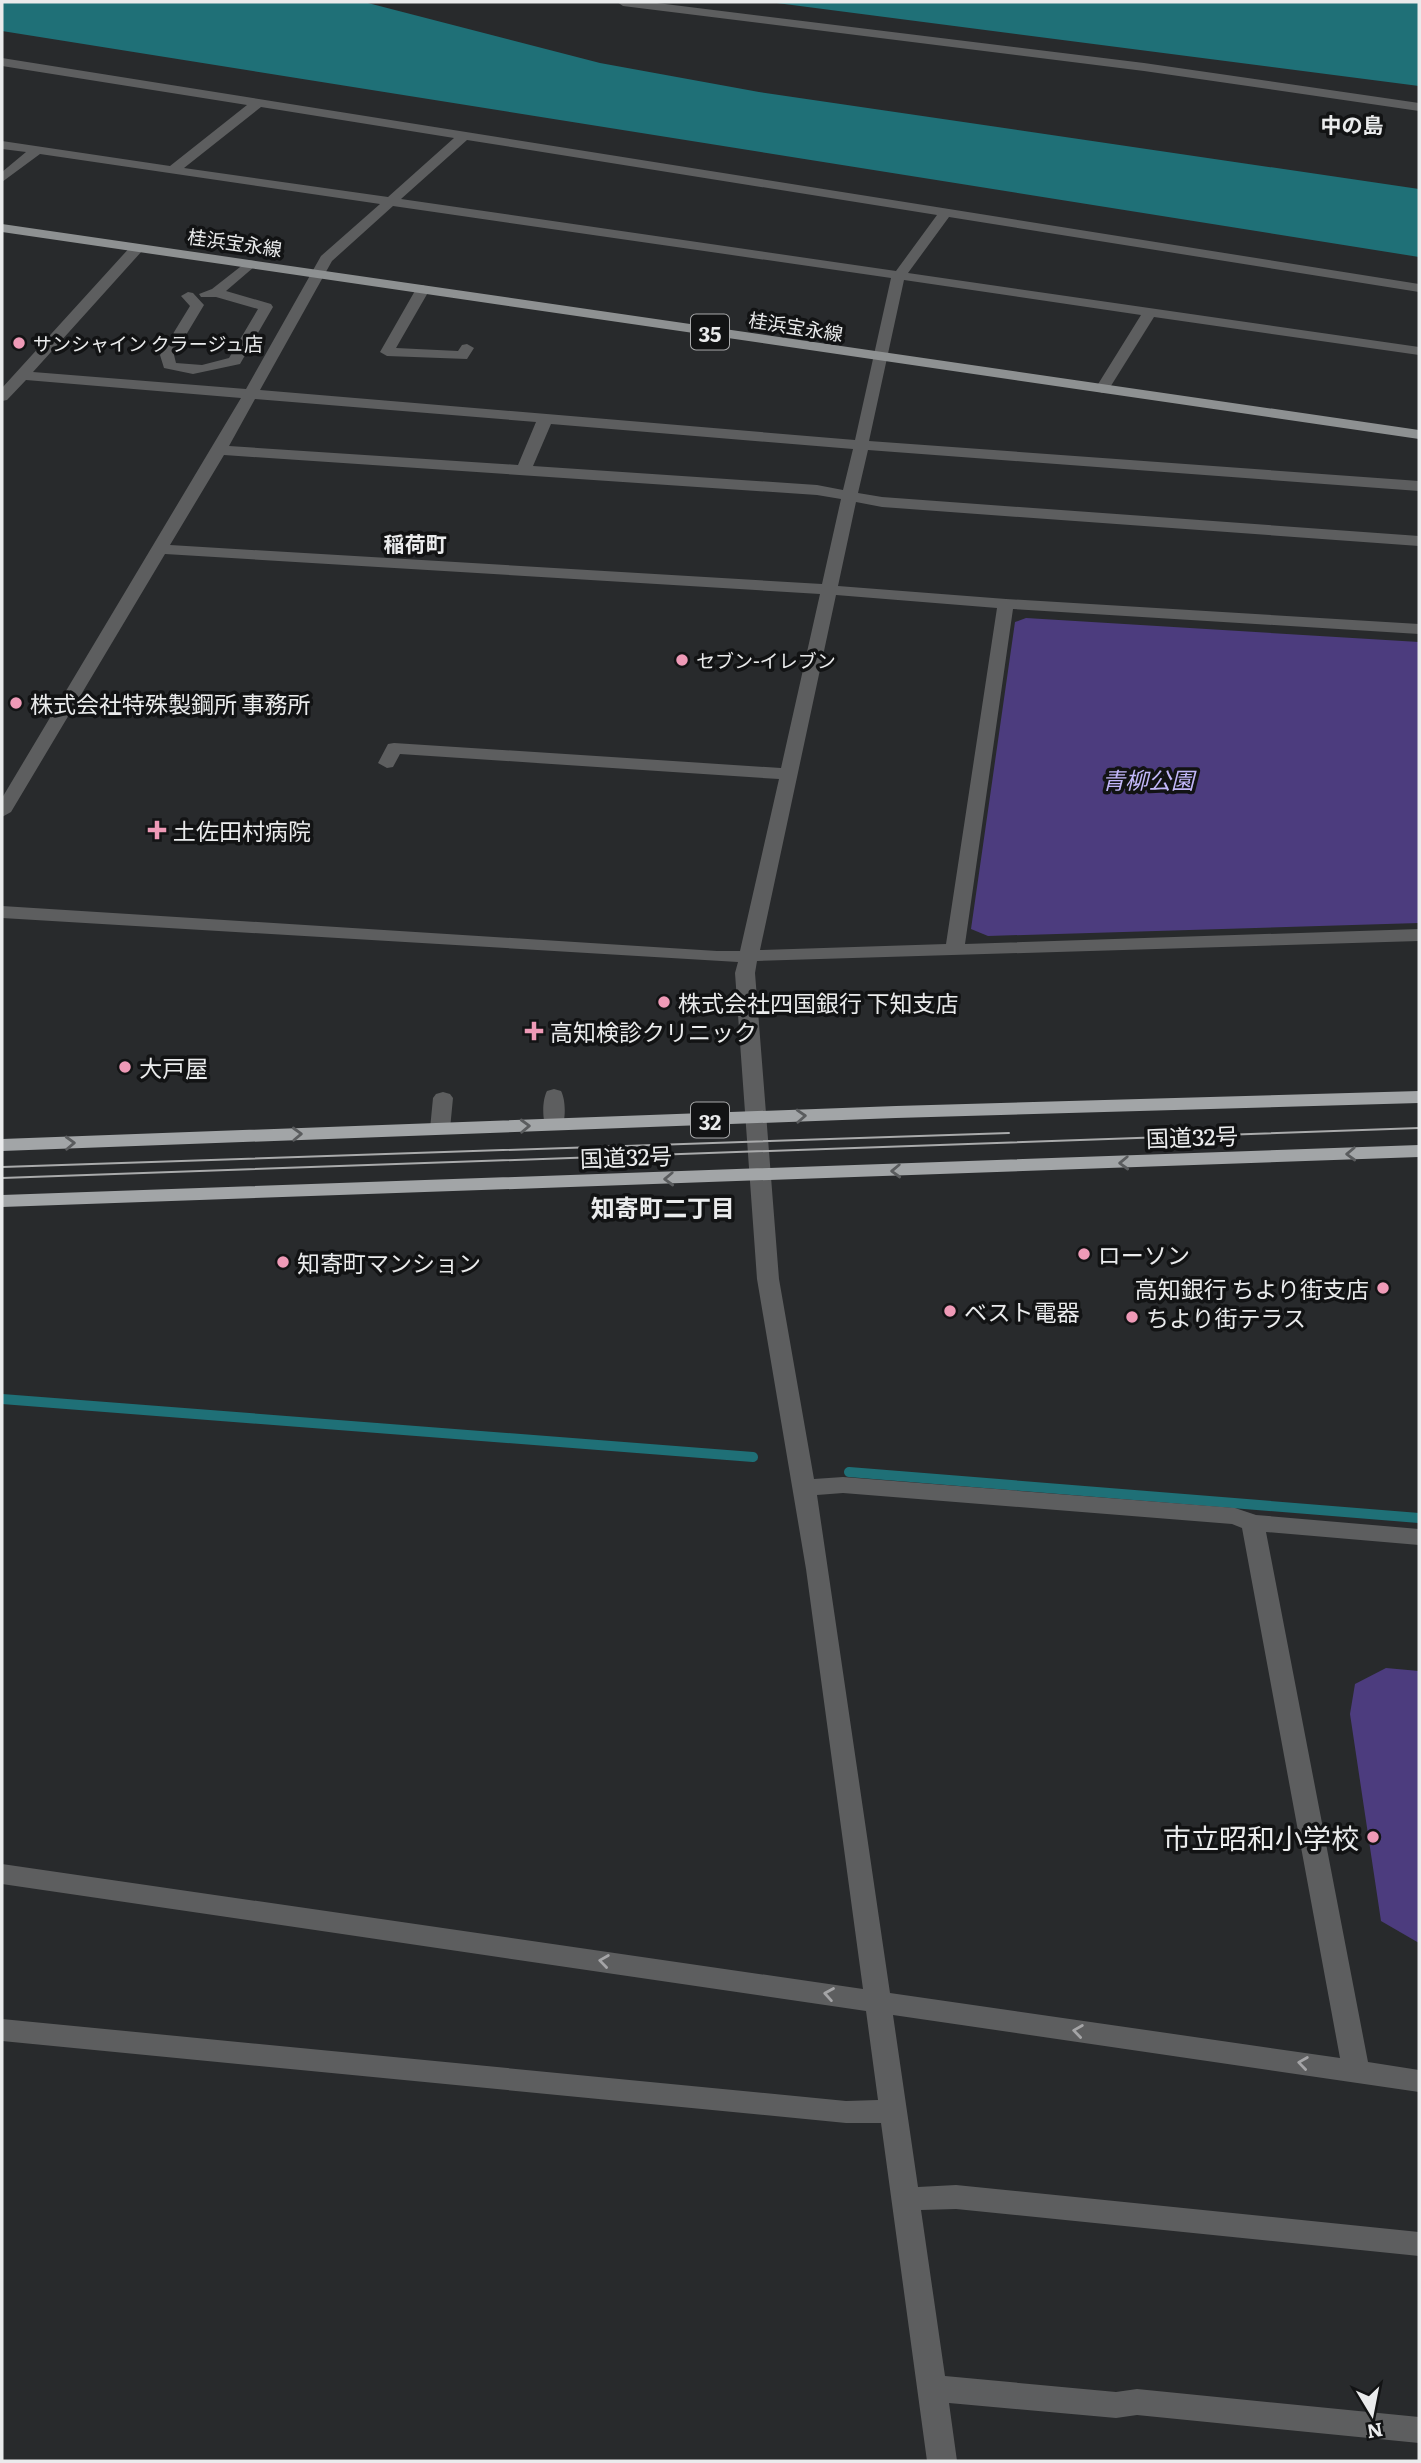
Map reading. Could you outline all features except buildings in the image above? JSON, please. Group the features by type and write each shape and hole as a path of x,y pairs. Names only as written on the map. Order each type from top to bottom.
{"highway":[{"name":"国道32号","path":"2,1145 1419,1097"},
{"name":"国道32号","path":"2,1202 1419,1151"}],"main road":[{"name":"桂浜宝永線","path":"2,229 1419,435"}],"street":[{"path":"623,2 1144,67 1419,107"},
{"path":"2,62 1419,288"},
{"path":"173,170 259,102"},
{"path":"2,812 219,450 326,259 465,135"},
{"path":"2,145 1419,351"},
{"path":"2,178 37,150"},
{"path":"942,2461 818,1569 768,1279 745,973 898,277 946,212"},
{"path":"2,397 137,248"},
{"path":"216,293 266,307 225,373 210,378 179,376 171,367 167,355 197,305 188,296 216,293 249,264"},
{"path":"423,289 387,352 462,356 467,348"},
{"path":"1102,389 1149,313"},
{"path":"21,375 861,446 1419,486"},
{"path":"524,470 545,419"},
{"path":"219,450 817,489 882,502 1419,541"},
{"path":"159,549 1419,629"},
{"path":"955,949 1006,604"},
{"path":"387,763 394,748 552,767 788,774"},
{"path":"2,912 526,953 747,956 1419,935"},
{"path":"554,1095 554,1125"},
{"path":"440,1129 443,1098"},
{"path":"803,1488 843,1485 1234,1516 1253,1523 1419,1537"},
{"path":"1253,1523 1356,2071"},
{"path":"2,1874 1419,2081"},
{"path":"2,2029 832,2111 893,2111"},
{"path":"906,2199 956,2197 1419,2244"},
{"path":"932,2388 1116,2405 1137,2402 1419,2430"}],"green space":[{"name":"青柳公園","path":"1026,618 1419,642 1419,923 988,936 971,929 1015,622"},
{"path":"1386,1668 1419,1671 1419,1943 1381,1921 1350,1714 1355,1684"}],"water":[{"path":"2,2 364,2 600,63 759,92 1419,189 1419,257 2,31"},
{"path":"769,2 1419,2 1419,86"}],"waterway":[{"path":"2,1399 753,1457"},
{"path":"849,1472 1419,1518"}],"tram line":[{"path":"2,1178 1419,1128"},
{"path":"2,1167 1009,1133"}],"place":[{"name":"サンシャイン クラージュ店","path":"19,343"},
{"name":"セブン-イレブン","path":"682,660"},
{"name":"株式会社特殊製鋼所 事務所","path":"16,703"},
{"name":"土佐田村病院","path":"157,830"},
{"name":"株式会社四国銀行 下知支店","path":"664,1002"},
{"name":"高知検診クリニック","path":"534,1031"},
{"name":"大戸屋","path":"125,1067"},
{"name":"ローソン","path":"1084,1254"},
{"name":"知寄町マンション","path":"283,1262"},
{"name":"高知銀行 ちより街支店","path":"1383,1288"},
{"name":"ベスト電器","path":"950,1311"},
{"name":"ちより街テラス","path":"1132,1317"},
{"name":"市立昭和小学校","path":"1373,1837"}],"district":[{"name":"中の島","path":"1352,123"},
{"name":"稲荷町","path":"415,542"},
{"name":"知寄町二丁目","path":"663,1206"}]}
